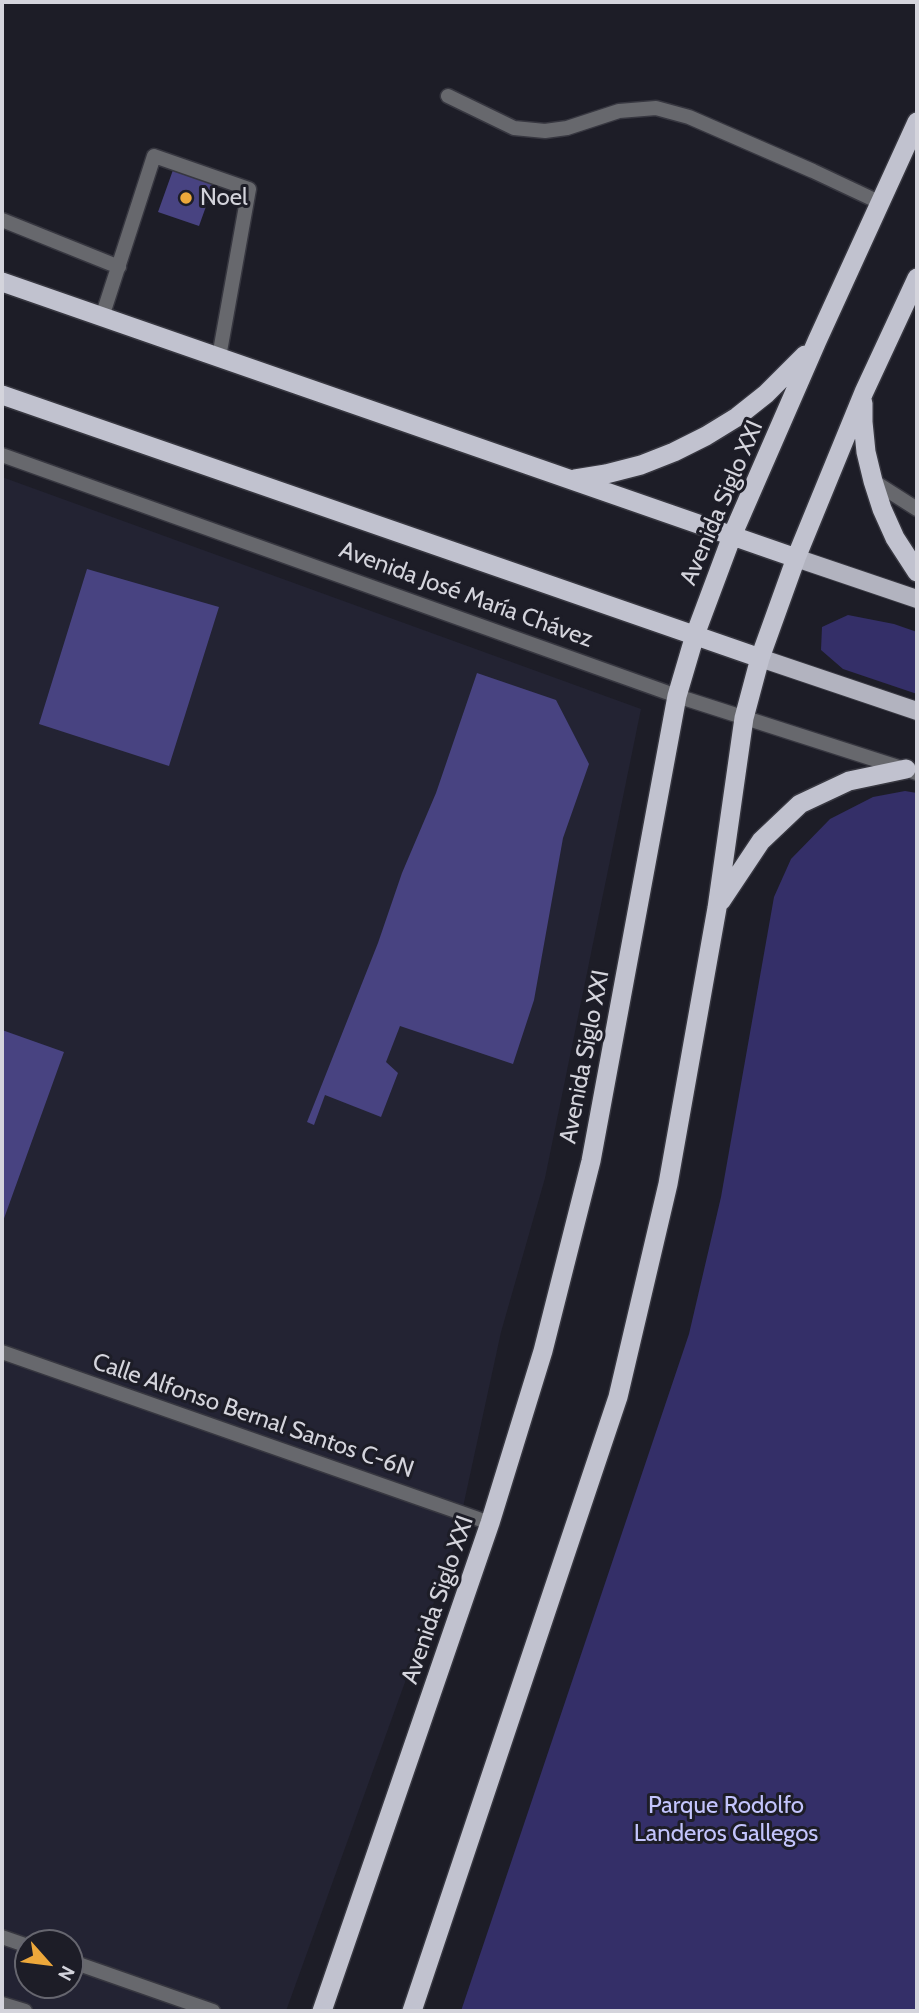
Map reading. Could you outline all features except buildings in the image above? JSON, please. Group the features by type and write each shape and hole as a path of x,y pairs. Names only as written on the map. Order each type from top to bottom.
{"highway":[{"name":"Avenida Siglo XXI","path":"322,2011 490,1523 543,1351 591,1161 677,696 695,635 733,536 817,341 917,122"},
{"path":"412,2011 618,1397 668,1184 717,908 744,718 760,658 796,558 864,392 917,278"},
{"path":"2,282 796,558"},
{"path":"570,480 640,465 706,436 737,417 766,394 793,369 817,341"},
{"path":"864,392 866,452 873,481 895,538 917,572"},
{"name":"Avenida José María Chávez","path":"2,396 760,658"},
{"path":"717,908 761,841 800,804 849,781 911,771"}],"main road":[{"path":"796,558 917,600"},
{"name":"Avenida José María Chávez","path":"760,658 917,711"}],"street":[{"path":"447,96 514,128 545,131 568,128 619,111 656,108 689,117 813,170 881,203"},
{"path":"102,317 154,156 249,190 219,357"},
{"path":"2,220 119,267"},
{"name":"Avenida José María Chávez","path":"2,455 677,696 911,771"},
{"path":"873,481 917,509"},
{"name":"Calle Alfonso Bernal Santos C-6N","path":"2,1352 490,1523"},
{"path":"84,1966 213,2011"},
{"path":"2,2004 25,2011"}],"shaded area":[{"path":"2,477 641,709 545,1178 501,1332 455,1544 286,2011 2,2011"}],"green space":[{"path":"848,615 894,624 917,632 917,694 843,669 821,650 822,627"},
{"name":"Parque Rodolfo Landeros Gallegos","path":"905,791 917,793 917,2011 461,2011 689,1334 721,1197 774,897 791,859 830,819 873,797"}],"place":[{"name":"Noel","path":"186,198"}]}
